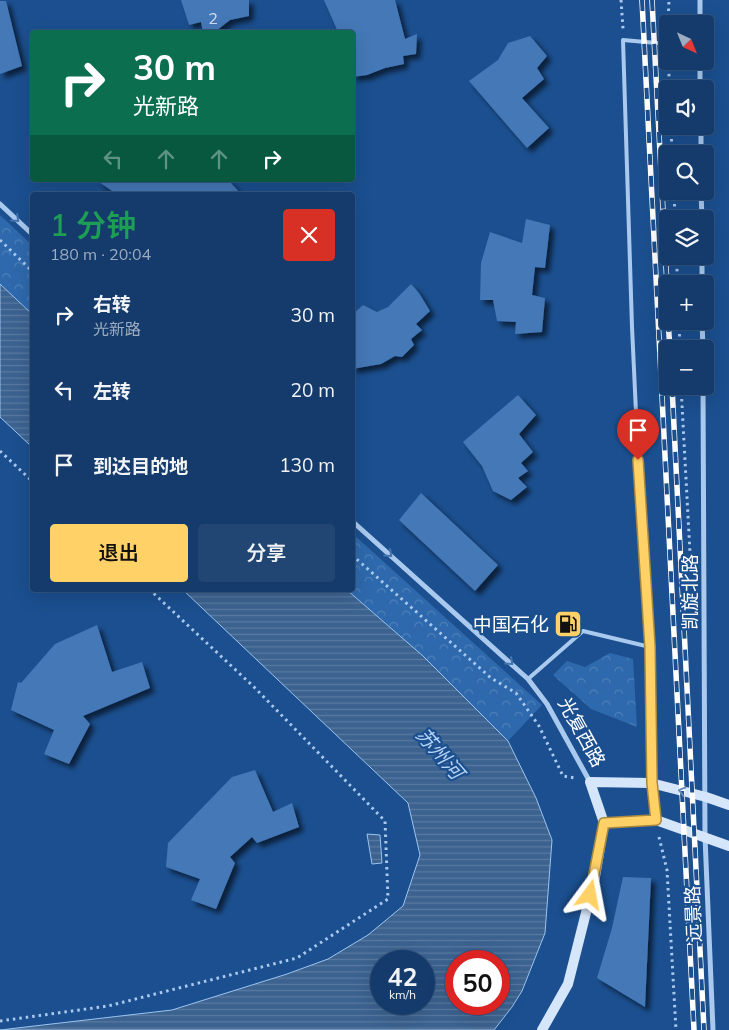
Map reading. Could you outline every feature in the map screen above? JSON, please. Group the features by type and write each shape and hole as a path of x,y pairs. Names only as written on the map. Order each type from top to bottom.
{"main road":[{"path":"590,782 652,783 729,805"},
{"name":"光复西路","path":"542,1030 568,984 595,878 604,823 590,782"},
{"path":"604,823 656,820 729,846"}],"street":[{"path":"700,0 700,15"},
{"path":"0,204 30,232"},
{"name":"凯旋北路","path":"703,395 706,797"},
{"name":"光复西路","path":"355,524 528,679 547,704 590,782"},
{"name":"远景路","path":"706,797 705,837 713,1030"}],"lane":[{"path":"656,820 652,783 650,647 632,336 623,40 659,43"},
{"path":"528,679 583,631 650,647"}],"path":[{"path":"621,0 623,40"},
{"path":"668,15 669,0"},
{"path":"0,240 30,269"},
{"path":"0,451 30,479"},
{"path":"355,558 491,678 516,693 540,726 563,776 590,782"},
{"path":"0,1021 108,1006 297,958 388,898 385,820 255,688 152,592"},
{"path":"656,820 667,870 676,1030"}],"green space":[{"path":"0,215 30,243 30,312 0,284"},
{"path":"355,536 542,705 508,741 423,656 349,592 355,592"},
{"path":"610,653 633,659 637,727 591,709 553,675 567,661 585,667"}],"water":[{"path":"0,284 30,312 30,445 0,417"},
{"name":"苏州河","path":"185,592 349,592 423,656 508,741 536,798 552,840 545,933 522,991 510,1010 510,950 445,950 445,1015 506,1015 494,1030 0,1030 172,1010 287,974 328,959 368,935 403,906 420,855 408,803"},
{"path":"367,834 380,835 382,863 372,864"}],"building":[{"path":"181,0 249,0 249,16 230,20 217,30 203,30 201,22 189,25"},
{"path":"324,0 395,0 405,39 417,34 416,54 403,56 404,64 355,77 355,30 337,30"},
{"path":"0,1 6,1 22,66 0,74"},
{"path":"530,36 547,56 537,68 544,79 522,98 549,128 527,148 469,81 498,60 508,43"},
{"path":"99,182 230,182 239,192 114,192"},
{"path":"526,219 550,225 545,268 535,267 532,295 545,298 542,332 515,334 516,322 497,321 493,300 480,300 481,263 490,232 522,243"},
{"path":"411,284 430,311 416,324 422,330 411,339 414,345 402,357 395,356 381,364 355,368 355,312 363,305 377,312 388,307"},
{"path":"518,395 536,415 519,434 533,452 521,463 528,471 518,478 527,487 511,500 493,491 482,466 463,442"},
{"path":"421,493 498,565 475,591 399,520"},
{"path":"97,625 112,672 142,662 150,688 83,716 90,724 69,764 44,754 54,730 11,710 18,682 21,683 55,644"},
{"path":"255,770 273,812 292,803 299,827 257,843 252,837 230,857 235,863 216,909 191,900 200,879 166,867 168,843 232,777"},
{"path":"623,877 651,878 645,1007 597,978 612,928"}],"railway":[{"path":"642,0 694,1030"},
{"path":"652,0 666,275"},
{"path":"669,330 669,340"},
{"path":"672,395 704,1030"}],"place":[{"name":"中国石化","path":"568,624"}],"route":[{"path":"590,895 595,878 604,823 656,820 652,783 650,647 638,460"}]}
